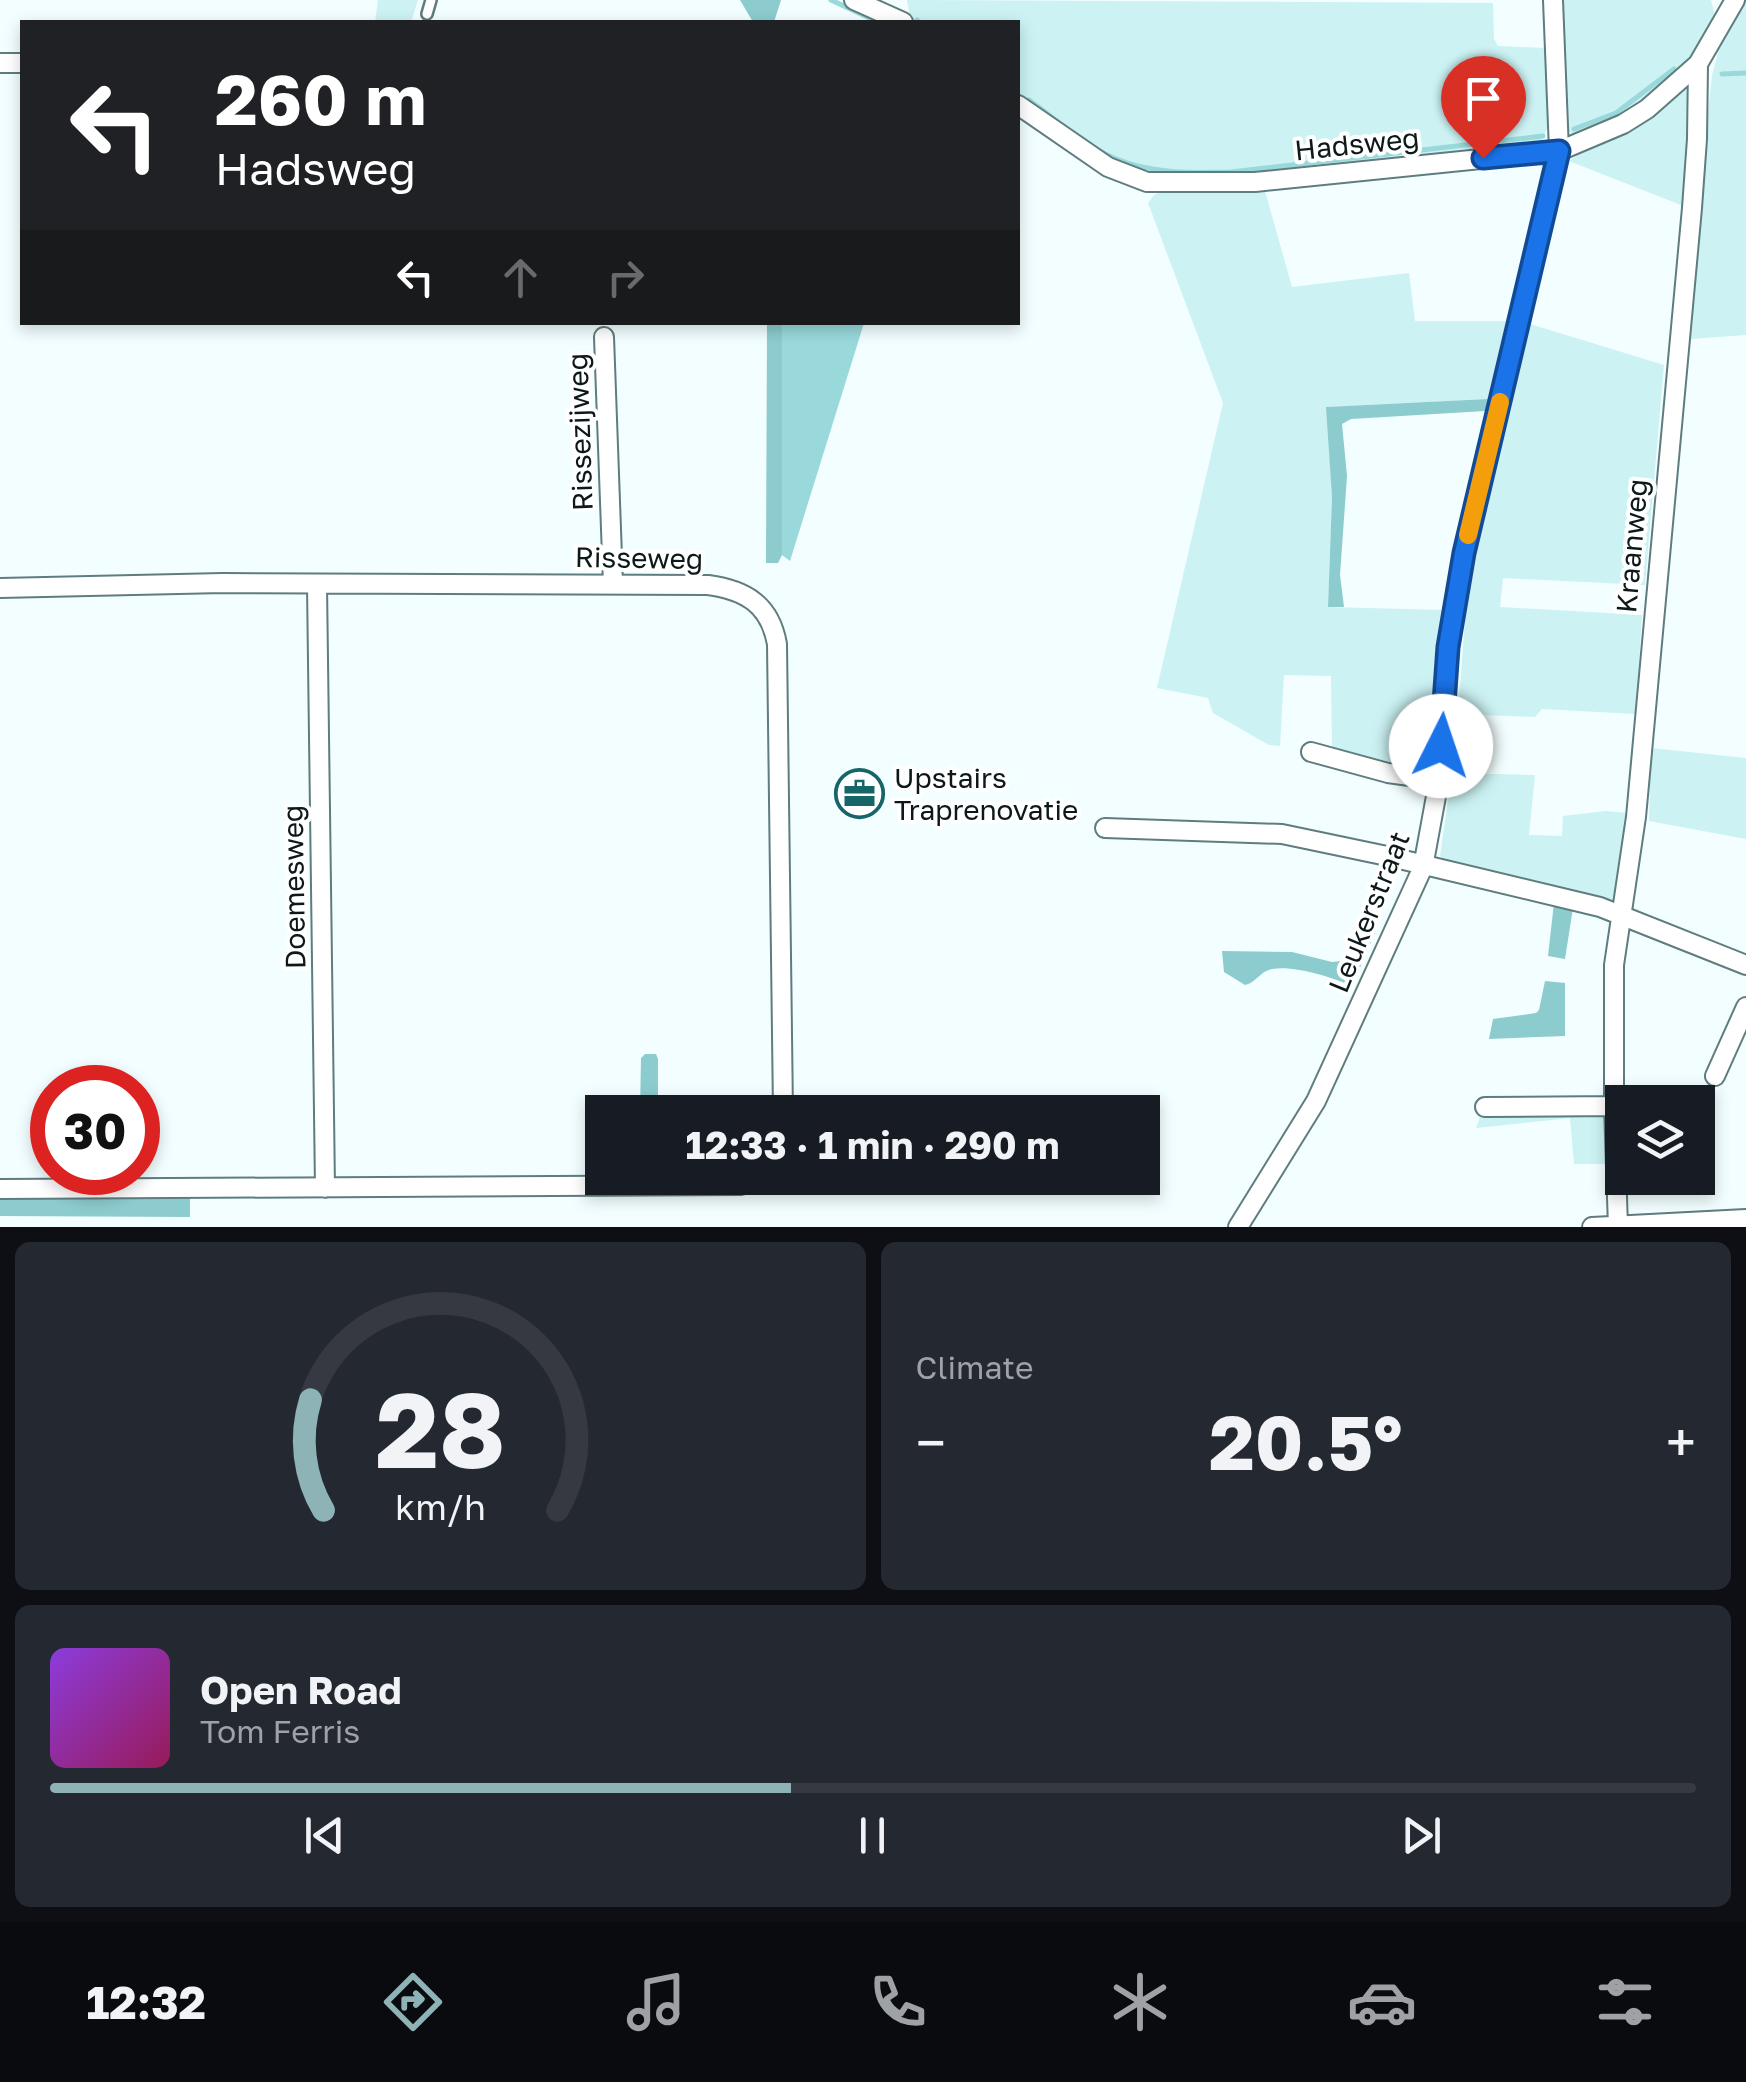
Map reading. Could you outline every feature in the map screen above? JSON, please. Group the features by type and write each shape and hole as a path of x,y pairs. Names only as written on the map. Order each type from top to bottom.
{"street":[{"path":"854,0 899,20"},
{"name":"Leukerstraat","path":"1238,1227 1316,1101 1423,868 1439,780 1448,647 1464,553 1559,151 1553,0"},
{"name":"Kraanweg","path":"1614,1085 1614,965 1636,817 1692,208 1698,64 1735,0"},
{"name":"Hadsweg","path":"1020,106 1108,167 1147,182 1256,182 1559,151 1623,124 1698,64"},
{"name":"Rissezijweg","path":"604,337 612,584"},
{"name":"Risseweg","path":"0,588 223,583 708,584 732,588 758,602 774,623 778,644 783,1095"},
{"name":"Doemesweg","path":"318,584 325,1188"},
{"path":"1310,752 1388,773 1439,780"},
{"path":"1105,828 1282,834 1600,907 1746,964"},
{"path":"1716,1076 1746,1007"},
{"path":"1485,1107 1605,1106"},
{"path":"0,1189 585,1186"},
{"name":"Kraanweg","path":"1617,1195 1618,1226"},
{"path":"1592,1227 1746,1220"}],"lane":[{"path":"427,14 432,0"}],"shaded area":[{"path":"378,0 418,0 412,20 375,20"},
{"path":"740,0 781,0 775,20 752,20"},
{"path":"907,0 1493,3 1494,39 1498,46 1545,48 1548,126 1542,140 1380,161 1233,174 1184,174 1136,168 1111,161 1020,95 1020,20 910,17"},
{"path":"1560,0 1711,0 1717,24 1688,62 1656,92 1619,116 1575,137 1566,128"},
{"path":"1746,0 1746,335 1691,339 1684,337 1712,76 1720,44"},
{"path":"1684,88 1690,93 1686,207 1569,161 1626,131"},
{"path":"1166,189 1204,193 1265,191 1292,287 1409,273 1415,321 1506,321 1488,399 1327,407 1332,497 1328,607 1444,610 1433,773 1399,769 1332,749 1331,676 1284,675 1280,746 1269,745 1213,713 1208,698 1157,688 1223,403 1148,203"},
{"path":"1530,324 1664,365 1645,585 1503,578 1500,607 1642,615 1636,714 1542,709 1535,717 1458,714 1465,620 1477,549"},
{"path":"767,325 782,325 782,555 778,563 766,563"},
{"path":"782,325 863,325 790,561 782,555"},
{"path":"1488,399 1485,411 1351,419 1342,424 1347,476 1340,575 1344,607 1328,607 1332,497 1326,407"},
{"path":"1651,748 1746,758 1746,839 1649,821"},
{"path":"1452,773 1535,775 1529,835 1562,836 1563,816 1627,813 1616,905 1449,864 1440,856"},
{"path":"1554,903 1573,908 1565,959 1548,956"},
{"path":"1362,923 1375,933 1352,986 1281,968 1268,970 1245,985 1224,972 1222,951 1292,952 1341,961"},
{"path":"1545,981 1565,983 1565,1036 1489,1039 1493,1019 1539,1010"},
{"path":"656,1054 658,1095 640,1095 641,1058"},
{"path":"1483,1109 1599,1109 1605,1114 1605,1164 1574,1164 1570,1118 1476,1128"},
{"path":"0,1197 190,1198 190,1217 0,1216"}],"waterway":[{"path":"831,0 874,20"},
{"path":"1574,129 1616,113 1674,69"},
{"path":"1722,74 1746,73"},
{"path":"1029,100 1103,153 1142,167 1172,171 1231,172 1543,136"}],"slow traffic":[{"path":"1468,535 1500,402"}],"place":[{"name":"Upstairs Traprenovatie","path":"859,794"}],"route":[{"path":"1441,746 1448,647 1464,553 1559,151 1483,158"}]}
